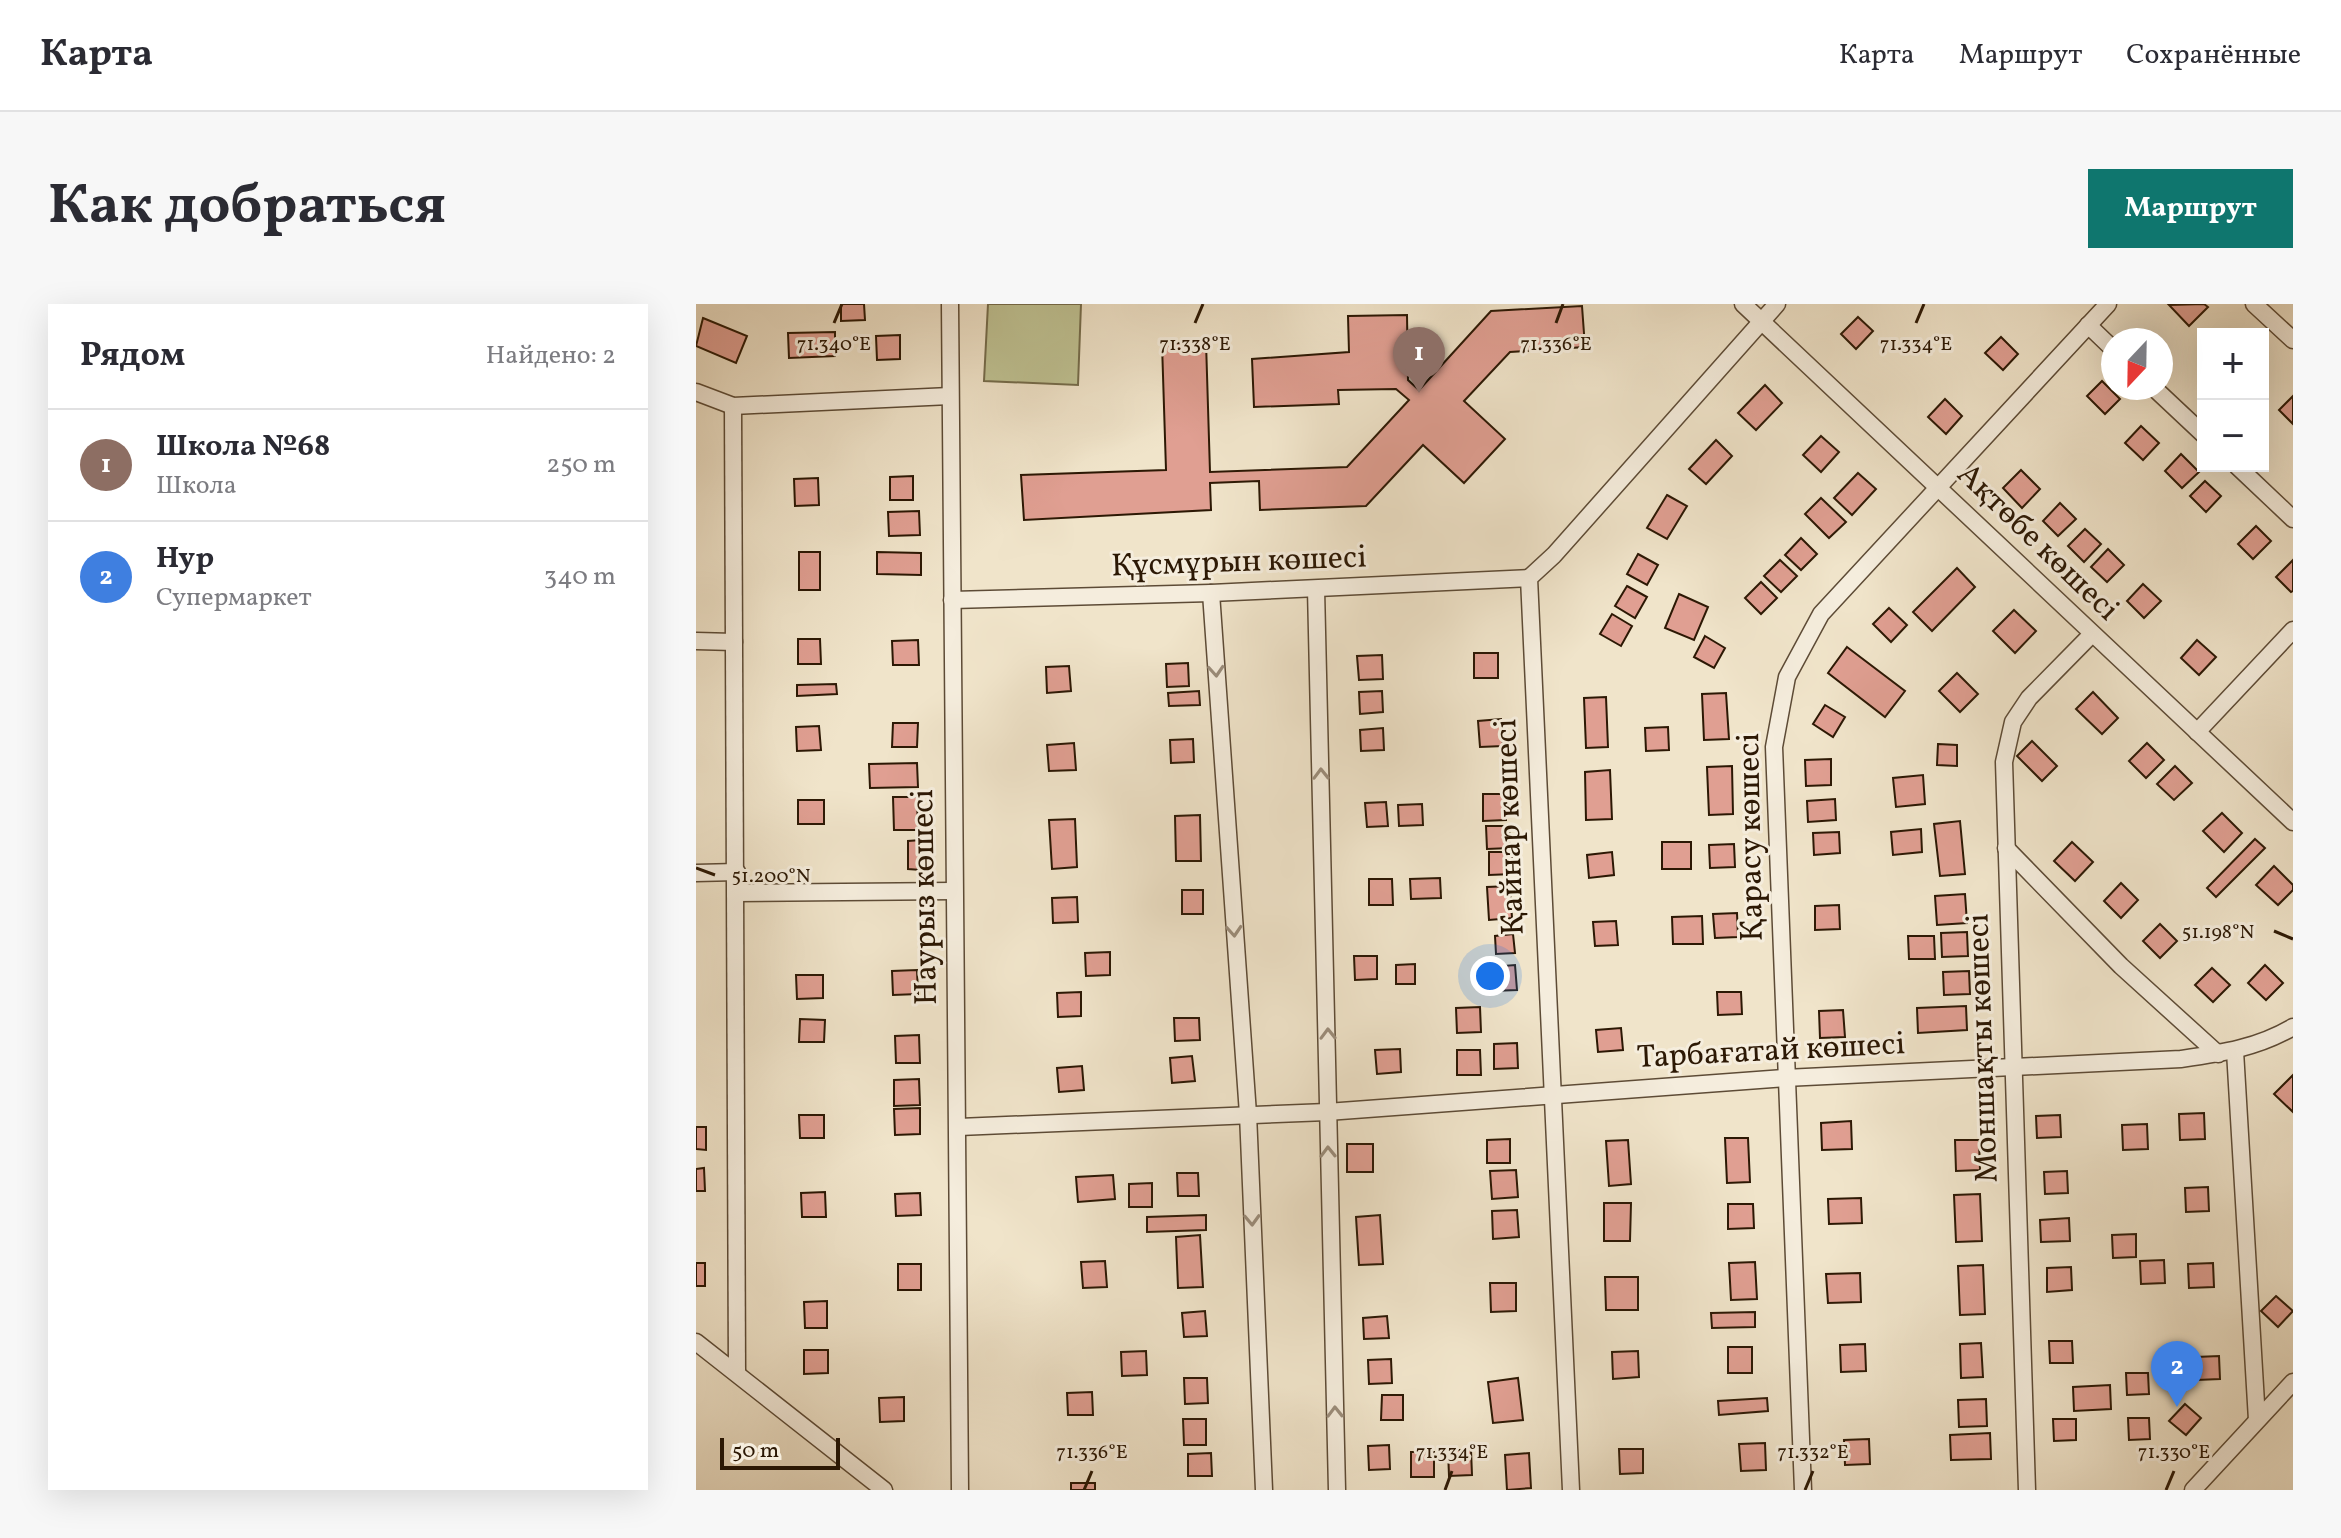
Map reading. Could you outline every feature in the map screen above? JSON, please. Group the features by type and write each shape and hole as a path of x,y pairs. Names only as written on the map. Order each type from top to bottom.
{"street":[{"name":"Наурыз көшесі","path":"950,304 960,1490"},
{"name":"Ақтөбе көшесі","path":"1743,304 2293,822"},
{"path":"1529,578 1554,555 1777,304"},
{"name":"Қарасу көшесі","path":"1803,1490 1774,747 1779,706 1787,677 1821,614 2108,304"},
{"path":"2254,304 2293,340"},
{"path":"2088,325 2101,337"},
{"path":"696,392 733,406 950,396"},
{"path":"2167,400 2197,428"},
{"path":"733,406 737,1373"},
{"path":"2243,472 2293,519"},
{"name":"Құсмұрын көшесі","path":"952,600 1316,589 1529,578"},
{"name":"Қайнар көшесі","path":"1529,578 1550,1093 1571,1490"},
{"path":"1316,589 1337,1490"},
{"path":"1211,593 1248,1114 1264,1490"},
{"path":"2197,732 2293,630"},
{"name":"Моншақты көшесі","path":"2027,1490 2004,762 2013,722 2029,698 2091,635"},
{"path":"696,641 734,642"},
{"path":"2006,848 2121,966 2218,1054"},
{"path":"696,873 737,872"},
{"path":"737,893 953,891"},
{"name":"Тарбағатай көшесі","path":"959,1127 1327,1112 1550,1093 1785,1078 2181,1059 2235,1051 2268,1042 2293,1027"},
{"path":"2235,1051 2257,1420"},
{"path":"696,1342 884,1490"},
{"path":"2193,1490 2293,1382"}],"green space":[{"path":"988,304 1081,304 1078,385 984,381"}],"building":[{"path":"841,304 864,304 865,320 841,321"},
{"path":"2204,304 2208,307 2189,326 2169,305"},
{"path":"1582,306 1585,347 1510,352 1464,401 1505,439 1464,483 1423,445 1366,506 1260,510 1259,481 1210,483 1211,510 1024,520 1021,475 1166,470 1162,344 1206,342 1210,472 1347,467 1409,400 1396,389 1338,390 1339,404 1254,407 1252,359 1349,352 1348,316 1407,315 1408,380 1419,390 1491,311"},
{"path":"1858,317 1873,331 1856,349 1841,334"},
{"path":"703,318 747,336 736,363 696,346"},
{"path":"835,332 835,356 789,358 788,333"},
{"path":"900,335 900,359 877,360 876,336"},
{"path":"2001,337 2018,354 2003,370 1985,353"},
{"path":"2101,382 2101,400 2119,400 2105,414 2087,396"},
{"path":"1765,385 1782,403 1756,430 1738,413"},
{"path":"2293,396 2293,424 2279,410"},
{"path":"1945,399 1962,416 1946,434 1928,417"},
{"path":"2141,426 2159,443 2143,460 2125,443"},
{"path":"1821,436 1839,452 1821,472 1803,455"},
{"path":"1716,440 1732,456 1706,484 1689,469"},
{"path":"2181,454 2199,472 2182,488 2165,471"},
{"path":"2021,470 2040,489 2022,508 2003,488"},
{"path":"1858,473 1876,489 1852,515 1834,498"},
{"path":"913,476 913,500 890,500 890,477"},
{"path":"818,478 819,505 795,506 794,479"},
{"path":"2205,481 2221,496 2206,512 2190,496"},
{"path":"1667,495 1687,506 1667,539 1647,528"},
{"path":"1821,498 1846,522 1829,538 1805,514"},
{"path":"2060,503 2076,519 2058,536 2043,521"},
{"path":"919,511 920,535 889,536 888,512"},
{"path":"2256,526 2271,541 2253,559 2238,544"},
{"path":"2085,529 2101,544 2084,562 2068,546"},
{"path":"1801,538 1817,554 1801,570 1785,555"},
{"path":"2108,549 2124,565 2107,582 2091,567"},
{"path":"799,552 820,552 820,590 799,590"},
{"path":"877,552 921,553 921,575 877,574"},
{"path":"1638,554 1658,565 1647,585 1627,574"},
{"path":"1780,560 1797,576 1781,592 1764,576"},
{"path":"2293,560 2293,591 2291,592 2276,577"},
{"path":"1957,568 1975,587 1932,631 1913,612"},
{"path":"1761,582 1777,598 1761,614 1745,598"},
{"path":"2143,584 2161,601 2144,618 2127,601"},
{"path":"1627,586 1647,597 1635,618 1615,606"},
{"path":"1679,594 1708,607 1694,640 1665,628"},
{"path":"1889,608 1907,625 1891,642 1873,624"},
{"path":"2014,610 2036,631 2015,653 1993,631"},
{"path":"1612,614 1632,626 1621,646 1600,634"},
{"path":"1705,636 1725,648 1714,668 1694,657"},
{"path":"798,639 820,639 821,664 798,664"},
{"path":"918,640 919,665 893,665 892,641"},
{"path":"2197,640 2216,657 2199,675 2181,658"},
{"path":"1847,647 1905,691 1885,717 1828,673"},
{"path":"1474,653 1498,653 1498,678 1474,678"},
{"path":"1382,655 1383,679 1359,680 1357,656"},
{"path":"1188,663 1189,686 1167,687 1166,664"},
{"path":"1069,666 1071,691 1047,693 1046,667"},
{"path":"1957,673 1978,694 1960,712 1939,691"},
{"path":"836,684 837,694 797,696 797,685"},
{"path":"1199,691 1200,705 1169,706 1168,693"},
{"path":"1382,691 1383,712 1360,714 1359,692"},
{"path":"2093,692 2118,718 2102,734 2076,709"},
{"path":"1726,693 1729,739 1704,740 1702,694"},
{"path":"1606,697 1608,747 1586,748 1584,698"},
{"path":"1825,705 1845,717 1833,737 1813,724"},
{"path":"1501,719 1503,746 1480,747 1478,721"},
{"path":"893,723 918,723 917,747 892,747"},
{"path":"819,726 821,750 797,751 796,727"},
{"path":"1668,727 1669,750 1646,751 1645,728"},
{"path":"1383,728 1384,750 1361,751 1360,730"},
{"path":"1193,739 1194,762 1171,763 1170,740"},
{"path":"2032,741 2057,766 2042,781 2017,756"},
{"path":"1074,743 1076,770 1049,771 1047,745"},
{"path":"2147,743 2164,760 2146,778 2129,761"},
{"path":"1938,744 1957,745 1957,766 1937,765"},
{"path":"1831,759 1831,785 1806,786 1805,760"},
{"path":"917,763 918,787 870,788 869,764"},
{"path":"1732,766 1733,814 1709,815 1707,767"},
{"path":"2175,766 2192,783 2174,800 2157,784"},
{"path":"1610,770 1612,819 1586,820 1585,772"},
{"path":"1923,775 1925,804 1896,807 1893,778"},
{"path":"1483,794 1506,794 1506,820 1483,821"},
{"path":"893,797 917,797 918,830 894,830"},
{"path":"1835,799 1836,820 1808,822 1807,801"},
{"path":"798,800 824,800 824,824 798,824"},
{"path":"1386,802 1388,826 1367,827 1365,803"},
{"path":"1422,804 1423,825 1399,826 1398,805"},
{"path":"2222,813 2242,833 2224,852 2203,831"},
{"path":"1200,815 1201,861 1176,861 1175,816"},
{"path":"1075,819 1077,867 1052,869 1049,820"},
{"path":"1960,821 1965,874 1940,876 1934,824"},
{"path":"1486,826 1509,826 1510,848 1487,849"},
{"path":"1921,829 1922,852 1893,855 1891,832"},
{"path":"1839,832 1840,853 1814,855 1813,833"},
{"path":"2255,839 2265,848 2216,897 2207,888"},
{"path":"921,840 921,870 908,869 908,841"},
{"path":"1662,842 1691,842 1691,869 1662,869"},
{"path":"2072,842 2093,862 2075,881 2054,861"},
{"path":"1734,844 1735,867 1710,868 1709,845"},
{"path":"1489,852 1512,852 1513,874 1489,875"},
{"path":"1612,852 1614,875 1589,878 1587,855"},
{"path":"2274,866 2293,885 2293,890 2278,905 2256,885"},
{"path":"1440,878 1441,898 1411,899 1410,879"},
{"path":"1369,879 1392,879 1393,905 1369,905"},
{"path":"2121,883 2138,900 2121,918 2104,901"},
{"path":"1510,886 1512,918 1489,920 1487,887"},
{"path":"1182,890 1203,890 1203,914 1182,914"},
{"path":"1965,894 1967,923 1937,925 1935,896"},
{"path":"1077,897 1078,922 1053,923 1052,898"},
{"path":"1839,905 1840,929 1815,930 1815,906"},
{"path":"1737,913 1738,937 1715,938 1713,914"},
{"path":"1702,916 1703,944 1673,944 1672,917"},
{"path":"1616,921 1618,945 1595,946 1593,922"},
{"path":"2160,924 2177,941 2160,958 2143,941"},
{"path":"1967,932 1968,956 1942,957 1941,933"},
{"path":"1513,934 1515,953 1496,954 1495,936"},
{"path":"1908,936 1934,936 1935,959 1909,959"},
{"path":"1110,952 1110,975 1086,976 1085,953"},
{"path":"1354,956 1377,956 1377,979 1355,980"},
{"path":"1415,964 1415,984 1396,984 1396,965"},
{"path":"1515,965 1517,990 1492,991 1491,967"},
{"path":"2265,965 2283,983 2266,1000 2248,983"},
{"path":"2212,968 2230,985 2213,1002 2195,985"},
{"path":"917,970 918,994 893,995 892,971"},
{"path":"1969,971 1970,994 1944,995 1943,972"},
{"path":"796,975 823,975 823,998 797,999"},
{"path":"1081,992 1081,1016 1058,1017 1057,993"},
{"path":"1717,992 1741,992 1742,1014 1718,1015"},
{"path":"1966,1006 1967,1030 1918,1033 1917,1008"},
{"path":"1480,1007 1481,1032 1457,1033 1456,1008"},
{"path":"1843,1010 1845,1037 1820,1038 1819,1011"},
{"path":"1174,1018 1199,1018 1200,1040 1175,1041"},
{"path":"800,1019 825,1020 824,1042 799,1042"},
{"path":"1621,1028 1623,1050 1598,1052 1596,1030"},
{"path":"919,1035 920,1063 896,1063 895,1036"},
{"path":"1517,1043 1518,1068 1494,1069 1494,1044"},
{"path":"1400,1049 1401,1072 1377,1074 1375,1050"},
{"path":"1457,1050 1480,1050 1481,1075 1457,1075"},
{"path":"1192,1056 1195,1081 1172,1083 1170,1058"},
{"path":"1082,1066 1084,1090 1059,1092 1057,1068"},
{"path":"2293,1075 2293,1112 2274,1094"},
{"path":"919,1079 920,1105 894,1106 894,1080"},
{"path":"920,1108 920,1134 895,1135 894,1109"},
{"path":"2204,1113 2205,1139 2180,1140 2179,1114"},
{"path":"799,1115 824,1115 824,1138 800,1138"},
{"path":"2060,1115 2061,1137 2037,1138 2036,1116"},
{"path":"1851,1121 1852,1149 1822,1150 1821,1123"},
{"path":"2147,1124 2148,1149 2123,1150 2122,1125"},
{"path":"696,1127 706,1127 706,1150 696,1149"},
{"path":"1725,1138 1748,1138 1750,1182 1727,1183"},
{"path":"1510,1139 1510,1163 1487,1163 1487,1140"},
{"path":"1628,1140 1631,1184 1609,1186 1606,1141"},
{"path":"1955,1140 1979,1140 1980,1170 1956,1171"},
{"path":"1347,1144 1373,1144 1373,1172 1347,1172"},
{"path":"704,1168 705,1191 696,1191 696,1169"},
{"path":"1516,1170 1518,1197 1492,1199 1490,1171"},
{"path":"2067,1171 2068,1193 2045,1194 2044,1172"},
{"path":"1177,1173 1198,1173 1199,1196 1178,1196"},
{"path":"1113,1175 1115,1199 1078,1202 1076,1177"},
{"path":"1152,1183 1152,1207 1129,1207 1129,1184"},
{"path":"2208,1187 2209,1211 2186,1212 2185,1188"},
{"path":"825,1192 826,1217 802,1217 801,1193"},
{"path":"920,1193 921,1215 896,1216 895,1194"},
{"path":"1980,1194 1982,1241 1956,1242 1954,1195"},
{"path":"1861,1198 1862,1223 1829,1224 1828,1199"},
{"path":"1604,1203 1631,1203 1630,1241 1604,1241"},
{"path":"1728,1204 1753,1204 1754,1228 1728,1229"},
{"path":"1517,1210 1519,1237 1493,1239 1492,1211"},
{"path":"1206,1215 1206,1230 1147,1232 1147,1217"},
{"path":"1380,1215 1383,1264 1359,1265 1356,1217"},
{"path":"2069,1218 2070,1241 2041,1242 2040,1220"},
{"path":"2136,1234 2136,1257 2113,1258 2112,1235"},
{"path":"1200,1235 1203,1287 1178,1288 1176,1237"},
{"path":"2164,1260 2165,1283 2141,1284 2140,1261"},
{"path":"1105,1261 1107,1287 1083,1288 1081,1262"},
{"path":"1755,1262 1757,1299 1731,1300 1729,1263"},
{"path":"696,1263 705,1263 705,1286 696,1286"},
{"path":"2213,1263 2214,1287 2189,1288 2188,1264"},
{"path":"898,1264 921,1264 921,1290 898,1290"},
{"path":"1983,1265 1985,1314 1960,1315 1958,1266"},
{"path":"2071,1267 2072,1290 2047,1292 2047,1268"},
{"path":"1860,1273 1861,1302 1828,1303 1826,1274"},
{"path":"1605,1277 1638,1277 1638,1310 1606,1310"},
{"path":"1490,1283 1516,1283 1516,1311 1491,1312"},
{"path":"2276,1296 2293,1311 2278,1327 2261,1311"},
{"path":"827,1301 827,1328 805,1328 804,1302"},
{"path":"1205,1311 1207,1336 1184,1337 1182,1313"},
{"path":"1755,1312 1755,1327 1712,1328 1711,1313"},
{"path":"1387,1316 1389,1338 1364,1339 1363,1318"},
{"path":"2049,1341 2072,1341 2073,1363 2050,1363"},
{"path":"1981,1343 1983,1377 1961,1378 1960,1344"},
{"path":"1865,1344 1866,1371 1841,1372 1840,1345"},
{"path":"1728,1347 1752,1347 1752,1373 1728,1373"},
{"path":"804,1350 828,1350 828,1373 804,1374"},
{"path":"1146,1351 1147,1375 1122,1376 1121,1352"},
{"path":"1638,1351 1639,1377 1613,1379 1612,1352"},
{"path":"2219,1356 2220,1379 2197,1380 2196,1357"},
{"path":"1391,1359 1392,1383 1369,1384 1368,1360"},
{"path":"2126,1373 2148,1373 2149,1394 2127,1395"},
{"path":"1184,1378 1207,1378 1208,1403 1185,1404"},
{"path":"1518,1378 1523,1420 1493,1423 1488,1382"},
{"path":"2110,1385 2111,1409 2074,1411 2073,1387"},
{"path":"1092,1392 1093,1415 1068,1415 1067,1393"},
{"path":"1382,1395 1403,1395 1403,1420 1381,1420"},
{"path":"904,1397 904,1421 880,1422 879,1398"},
{"path":"1767,1398 1768,1411 1719,1415 1718,1401"},
{"path":"1986,1399 1987,1426 1959,1427 1958,1400"},
{"path":"2185,1404 2201,1418 2186,1435 2169,1421"},
{"path":"2128,1418 2149,1418 2150,1439 2129,1440"},
{"path":"1183,1419 1206,1419 1206,1445 1184,1445"},
{"path":"2053,1419 2076,1419 2076,1440 2054,1441"},
{"path":"1990,1433 1991,1459 1951,1460 1950,1435"},
{"path":"1869,1439 1870,1464 1845,1465 1844,1440"},
{"path":"1765,1443 1766,1470 1741,1471 1739,1444"},
{"path":"1389,1445 1390,1469 1369,1470 1368,1446"},
{"path":"1619,1449 1643,1449 1643,1473 1620,1474"},
{"path":"1448,1450 1471,1450 1472,1475 1449,1476"},
{"path":"1411,1452 1434,1452 1434,1477 1411,1477"},
{"path":"1211,1453 1212,1476 1188,1476 1188,1454"},
{"path":"1529,1453 1531,1488 1507,1490 1505,1455"},
{"path":"1071,1483 1095,1483 1095,1490 1071,1490"}],"place":[{"name":"Школа №68","path":"1419,393"},
{"name":"Нур","path":"2177,1407"}]}
